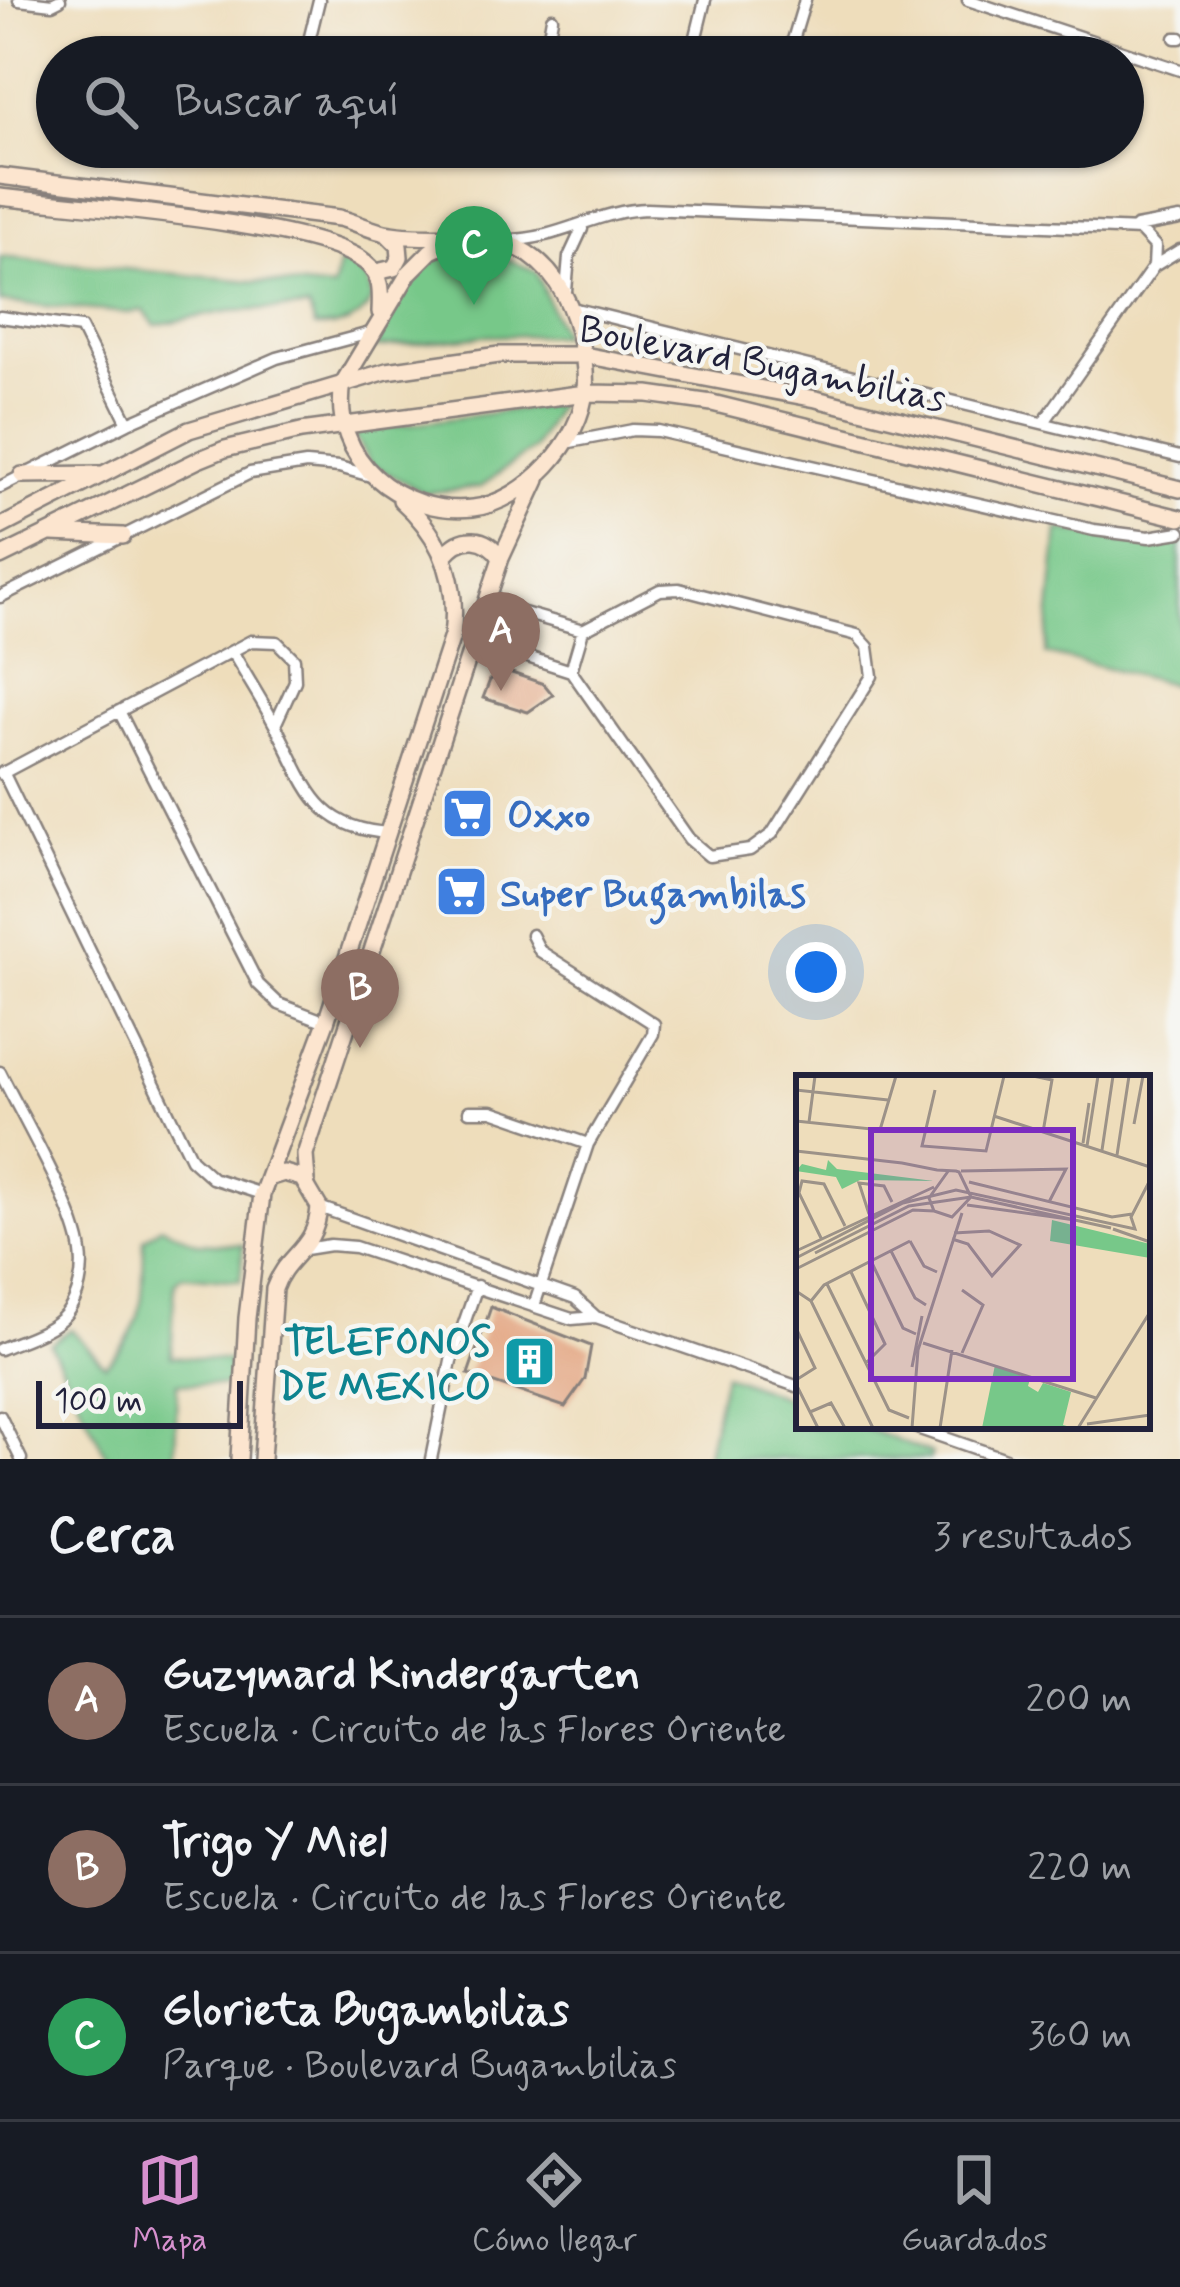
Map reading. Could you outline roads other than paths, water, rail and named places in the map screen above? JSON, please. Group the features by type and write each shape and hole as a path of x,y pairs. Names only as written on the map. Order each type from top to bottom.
{"street":[{"path":"19,0 52,4 60,0"},
{"path":"310,36 319,0"},
{"path":"697,36 705,0"},
{"path":"794,36 805,0"},
{"path":"968,0 1006,6 1088,36"},
{"path":"549,36 552,18"},
{"path":"1144,57 1180,70"},
{"path":"0,176 339,218 387,234 498,240 544,238 608,213 647,209 1133,227 1180,219"},
{"path":"0,197 308,238 362,259 376,272 381,292 375,326"},
{"path":"183,219 186,197"},
{"path":"262,1459 274,1289 318,1225 319,1207 307,1181 305,1155 501,558 520,511 541,472 565,443 586,393 584,355 569,301 569,257 584,226"},
{"path":"1133,227 1152,240 1154,266"},
{"path":"376,272 394,268 400,257 399,246 387,234"},
{"path":"239,1459 247,1318 262,1194 326,1022 452,636 453,599 445,555 421,518 378,481 342,427 343,383 409,273 431,250 460,238"},
{"path":"498,240 534,258 569,301 1180,458"},
{"path":"1044,422 1154,266 1180,250"},
{"path":"0,317 81,328 128,423"},
{"path":"0,487 128,423 278,358 375,326"},
{"name":"Boulevard Bugambilias","path":"0,527 189,430 387,371 499,355 584,355 816,399 1180,489"},
{"name":"Boulevard Bugambilias","path":"0,557 225,449 301,430 586,393 648,394 712,403 1180,518"},
{"path":"565,443 658,430 1094,530 1149,536 1180,532"},
{"path":"0,597 268,468 323,464 378,481 418,503 476,508 511,494 541,472"},
{"path":"22,476 104,474"},
{"path":"50,532 123,536"},
{"path":"445,555 460,541 474,539 487,543 501,558"},
{"path":"475,640 571,670 689,839 710,856 760,846 772,834 872,676 868,646 857,635 690,590 661,590 583,630 489,603"},
{"path":"571,670 583,630"},
{"path":"262,1194 212,1178 191,1159 2,773 259,640 291,652 296,667 295,681 275,725"},
{"path":"232,651 309,796 354,827 389,833"},
{"path":"119,711 258,984 278,1004 326,1022"},
{"path":"532,935 540,951 654,1024 653,1034 588,1144 534,1306"},
{"path":"0,1072 74,1226 82,1264 78,1289 56,1324 0,1349"},
{"path":"469,1112 492,1111 588,1144"},
{"path":"271,1177 291,1173 307,1181"},
{"path":"319,1207 575,1298 596,1317 796,1386"},
{"path":"304,1249 355,1247 572,1319 596,1317"},
{"path":"256,1252 269,1268 287,1265"},
{"path":"431,1459 451,1361 477,1286"},
{"path":"0,1416 22,1459"},
{"path":"920,1429 1006,1459"}],"place":[{"name":"Glorieta Bugambilias","path":"474,305"},
{"name":"Guzymard Kindergarten","path":"501,691"},
{"name":"Oxxo","path":"468,813"},
{"name":"Super Bugambilas","path":"461,892"},
{"name":"Trigo Y Miel","path":"360,1048"},
{"name":"TELEFONOS DE MEXICO","path":"530,1362"}]}
